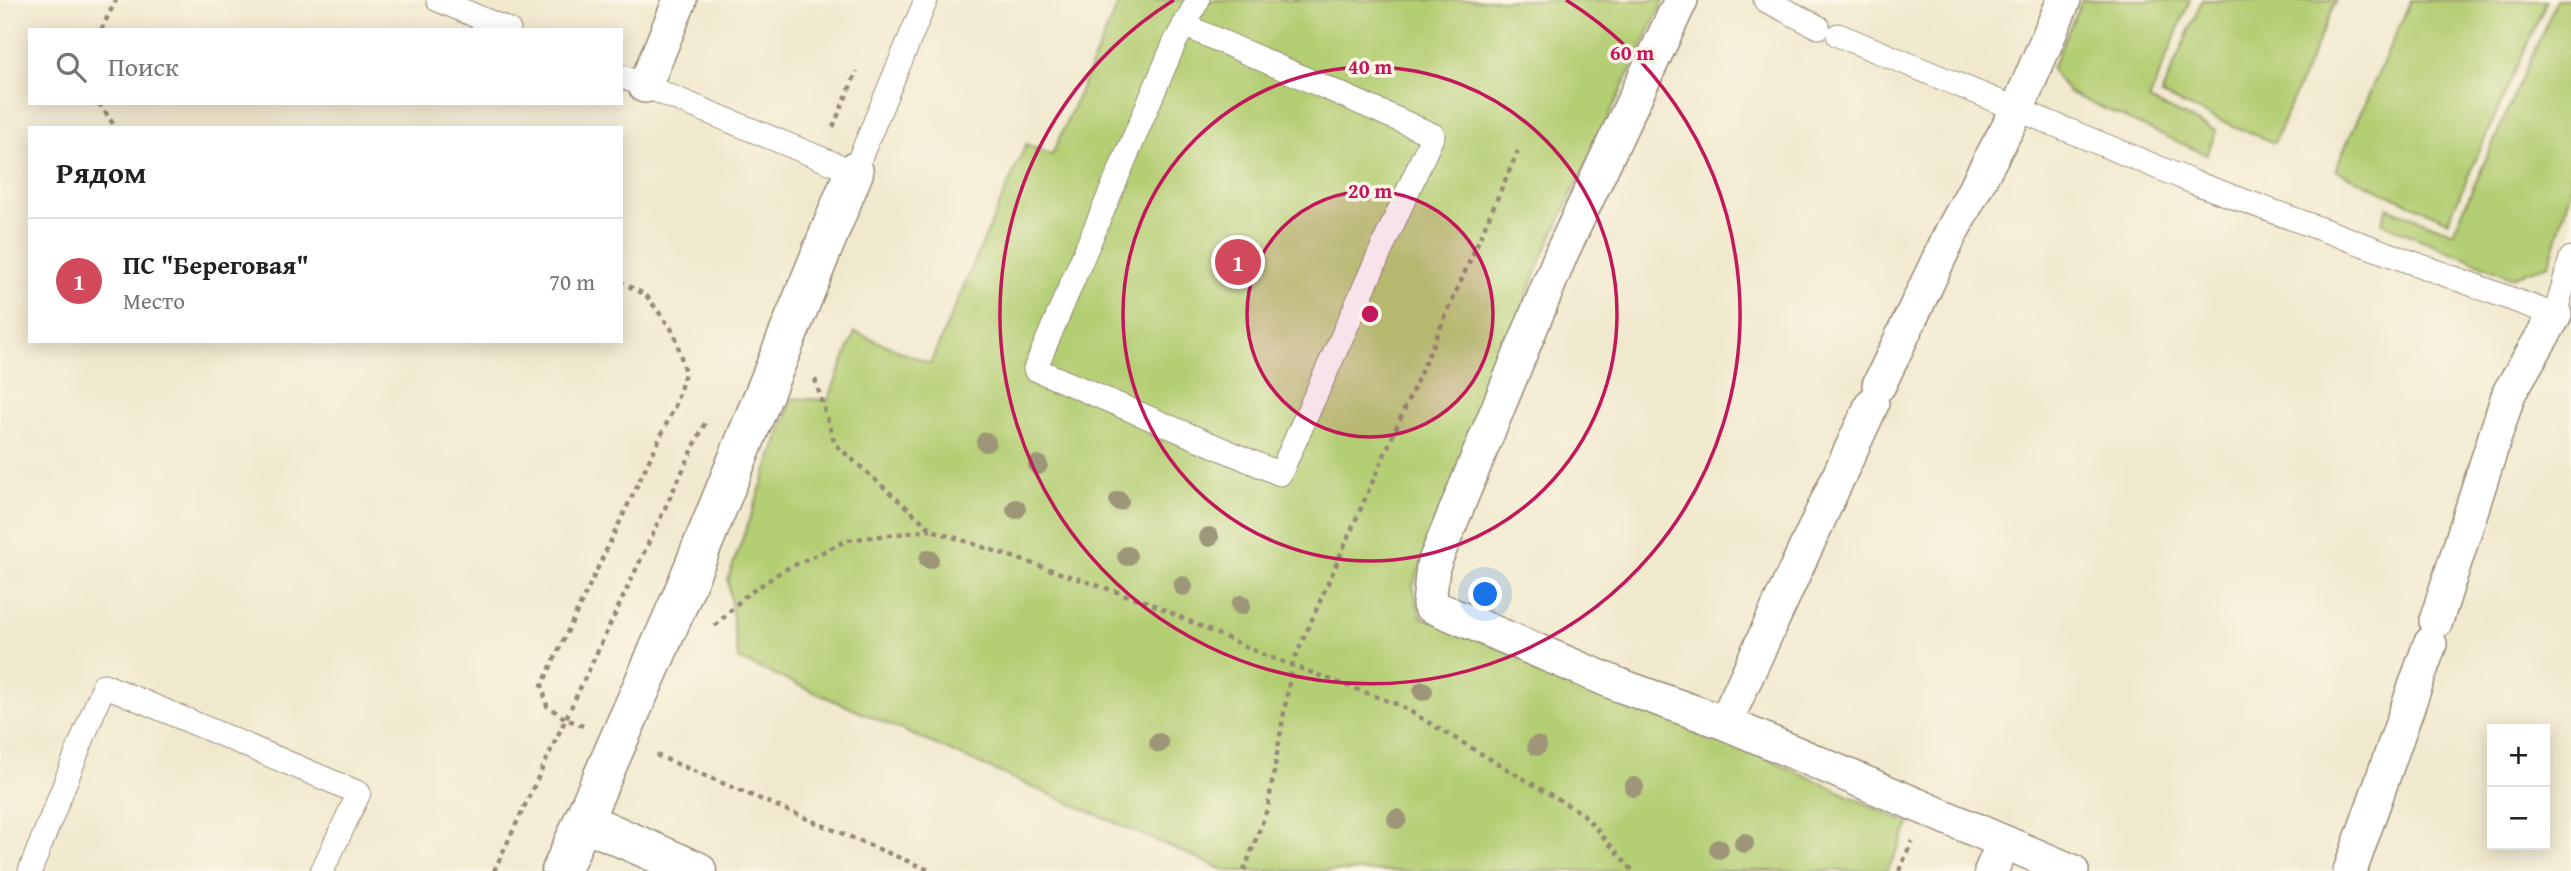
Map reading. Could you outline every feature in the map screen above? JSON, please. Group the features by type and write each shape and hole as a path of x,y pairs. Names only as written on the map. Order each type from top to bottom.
{"street":[{"path":"633,81 680,0"},
{"path":"1681,0 1552,276 1433,566 1429,605 1619,685 1725,723 1997,856 2072,871"},
{"path":"1725,723 1952,231 2017,110 2064,0"},
{"path":"561,871 681,598 837,166"},
{"path":"2350,871 2433,632 2509,393 2555,315"},
{"path":"583,821 697,871"}],"lane":[{"path":"438,0 504,28"},
{"path":"633,81 837,166 926,0"},
{"path":"1184,25 1433,135 1280,474 1035,369 1184,25 1198,0"},
{"path":"1765,0 1828,31 2193,182 2555,315 2571,258"},
{"path":"30,871 104,685 359,793 322,871"}],"path":[{"path":"102,28 116,0"},
{"path":"837,166 858,70"},
{"path":"100,105 115,126"},
{"path":"1244,871 1268,807 1292,665 1518,151"},
{"path":"812,369 835,444 932,530 1147,601 1292,665 1399,705 1583,814 1633,871"},
{"path":"494,871 708,416"},
{"path":"710,630 744,597 782,571 848,540 932,530"}],"green space":[{"path":"1120,0 1664,0 1544,253 1413,586 1421,617 1685,720 1910,824 1887,871 1226,871 738,659 728,579 793,398 828,400 855,332 930,364 1026,144 1052,155"},
{"path":"2082,0 2190,0 2149,100 2216,131 2207,155 2069,93 2051,69"},
{"path":"2202,0 2336,0 2274,143 2161,95"},
{"path":"2411,0 2547,0 2448,221 2335,170"},
{"path":"2557,0 2571,0 2571,188 2549,265 2511,277 2382,223 2387,207 2453,233"}],"place":[{"name":"ПС \"Береговая\"","path":"1238,262"}]}
